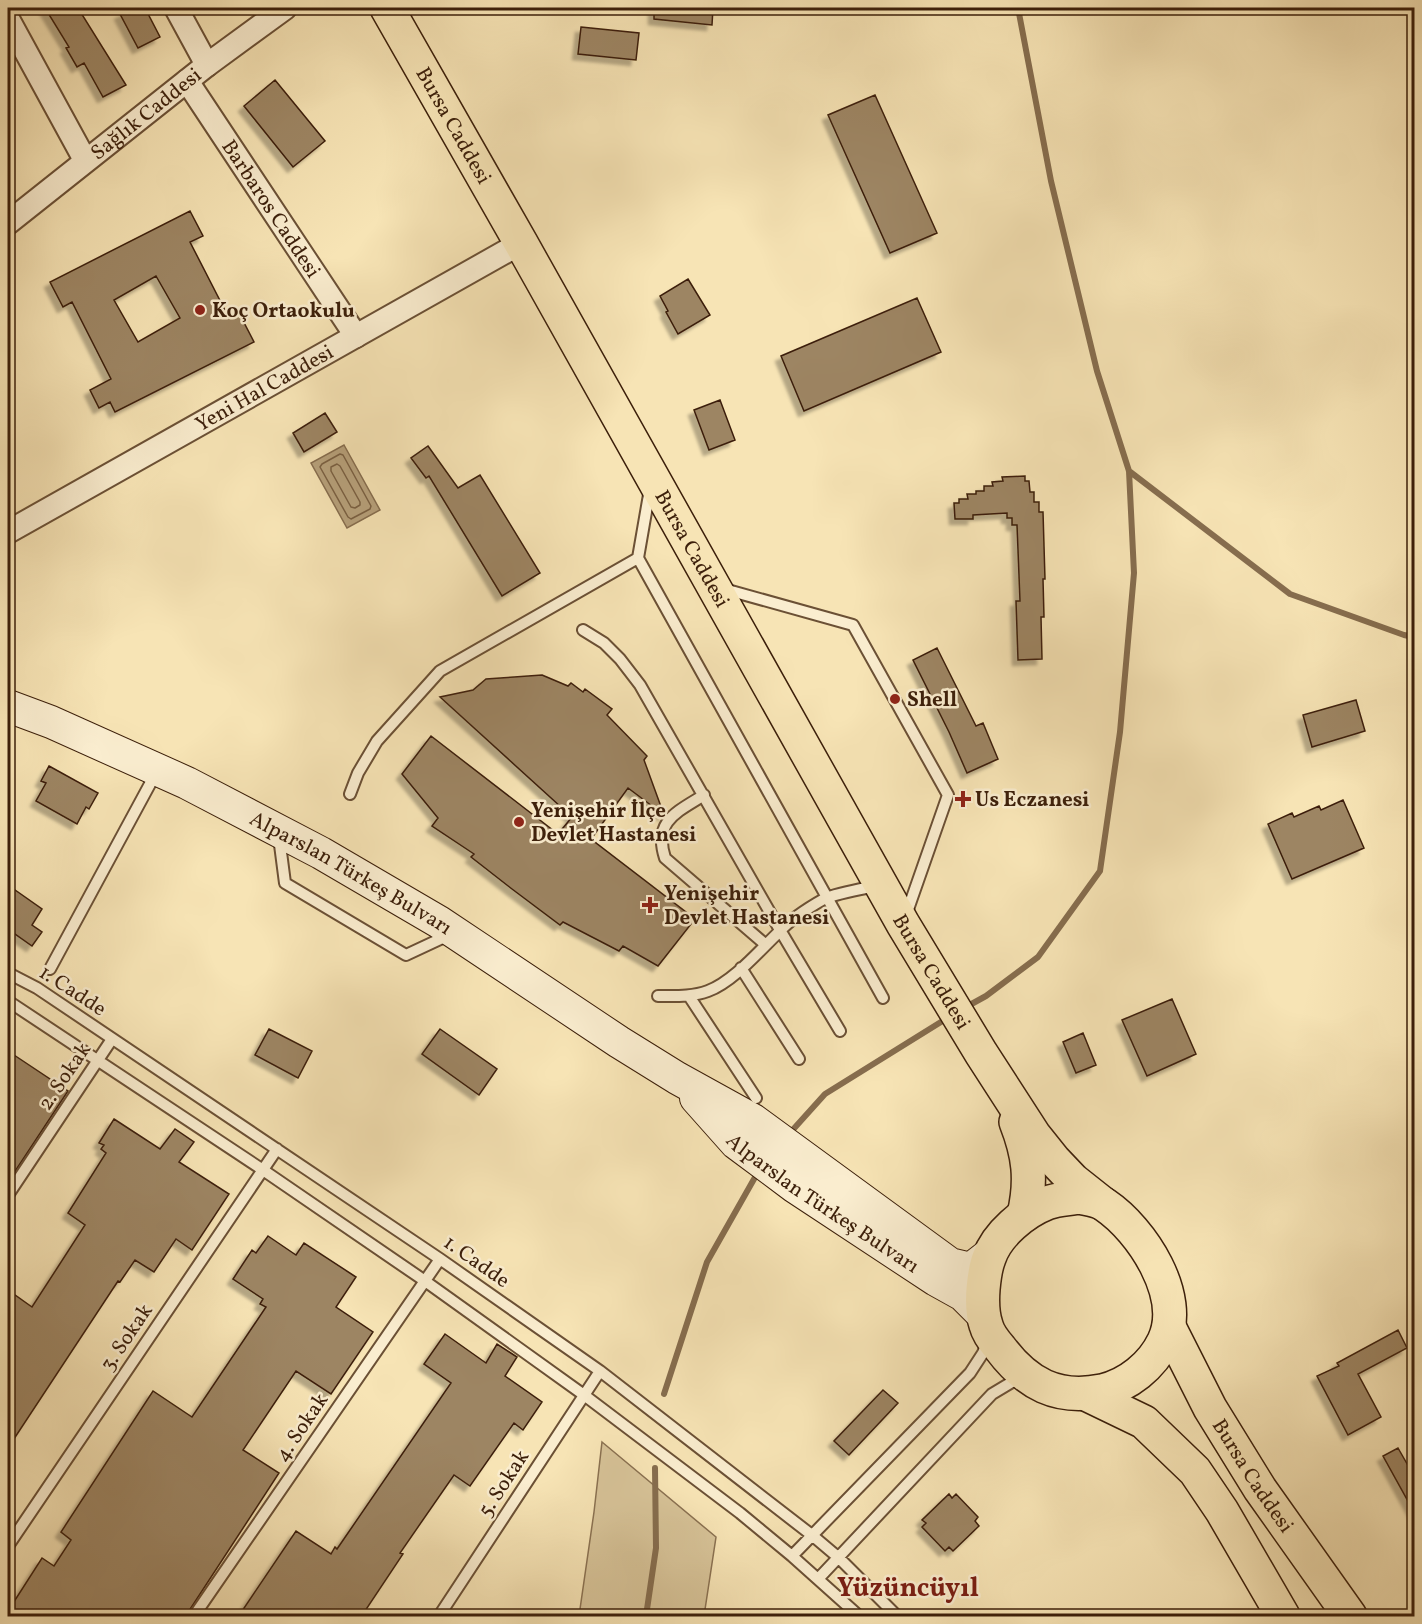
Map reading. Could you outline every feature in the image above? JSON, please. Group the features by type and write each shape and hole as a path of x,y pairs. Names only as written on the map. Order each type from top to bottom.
{"main road":[{"name":"Bursa Caddesi","path":"387,8 903,924 1002,1087 1034,1135 1073,1180 1102,1203"},
{"name":"Alparslan Türkeş Bulvarı","path":"8,706 51,722 187,783 321,853 439,922 618,1042 749,1120 802,1174 936,1280 963,1295 987,1324"},
{"name":"Bursa Caddesi","path":"1002,1087 1024,1145 1029,1172 1028,1198 1024,1215"},
{"name":"Alparslan Türkeş Bulvarı","path":"802,1174 950,1264 971,1269 989,1255"},
{"path":"1079,1197 1102,1203 1128,1223 1149,1251 1164,1282 1169,1307 1169,1327 1154,1357 1132,1379 1110,1389 1086,1394 1064,1393 1048,1389 1007,1358 987,1324 982,1306 984,1275 989,1255 1002,1236 1024,1215 1048,1202 1079,1197"},
{"name":"Bursa Caddesi","path":"1169,1327 1210,1408 1260,1489 1350,1617"},
{"path":"1086,1394 1144,1422 1195,1471 1222,1512 1283,1617"}],"street":[{"path":"176,8 207,65"},
{"name":"Sağlık Caddesi","path":"8,223 207,65 285,8"},
{"path":"8,19 85,160"},
{"name":"Barbaros Caddesi","path":"187,81 356,336"},
{"name":"Yeni Hal Caddesi","path":"8,532 521,243"}],"lane":[{"path":"652,477 638,558 883,998"},
{"path":"350,794 358,773 377,741 440,671 638,558"},
{"path":"714,586 853,625 879,671 948,795 903,924"},
{"path":"583,630 604,643 640,685 840,1031"},
{"path":"50,969 158,770"},
{"path":"704,795 672,815 667,822 662,840 665,858 766,945"},
{"path":"278,831 285,883 406,954 454,933"},
{"path":"658,996 689,996 709,990 741,968 780,930 806,910 826,898 880,885"},
{"path":"741,968 799,1059"},
{"name":"1. Cadde","path":"8,973 37,988 277,1149 600,1371 813,1536 839,1558 897,1617"},
{"path":"689,996 749,1120"},
{"path":"8,1001 263,1170 425,1281 584,1395 740,1513 792,1556 859,1617"},
{"name":"2. Sokak","path":"8,1195 112,1039"},
{"name":"3. Sokak","path":"8,1546 277,1149"},
{"name":"4. Sokak","path":"194,1617 440,1259"},
{"path":"792,1556 970,1373 983,1353 987,1324"},
{"name":"5. Sokak","path":"439,1617 600,1371"},
{"path":"818,1579 992,1394 1012,1382 1034,1380"}],"shaded area":[{"path":"602,1442 716,1537 704,1616 579,1616"}],"water":[{"path":"344,445 380,510 347,528 311,463"}],"building":[{"path":"45,8 78,8 126,85 103,97 84,63 77,67 66,48 69,47"},
{"path":"132,8 145,8 160,37 138,48 120,14"},
{"path":"654,8 713,8 712,25 654,19"},
{"path":"581,27 639,33 636,60 578,54"},
{"path":"275,80 325,141 293,167 244,106"},
{"path":"875,95 937,233 890,253 828,115"},
{"name":"Koç Ortaokulu","path":"190,211 203,236 190,242 229,318 239,313 254,342 115,412 110,402 99,408 90,390 111,379 72,302 63,307 50,282","holes":["156,276 180,318 138,342 114,300"]},
{"path":"688,279 710,315 678,334 660,296"},
{"path":"917,298 941,352 804,411 781,356"},
{"path":"720,400 735,440 709,450 694,410"},
{"path":"325,413 337,432 304,452 293,433"},
{"path":"428,446 458,488 480,475 540,573 502,596 429,476 426,478 411,458"},
{"path":"1025,476 1025,481 1029,481 1030,492 1034,492 1034,502 1039,502 1039,512 1043,512 1044,617 1041,617 1042,659 1018,660 1016,601 1020,601 1017,525 1012,525 1012,518 1007,518 1007,513 973,515 973,519 955,519 954,503 959,503 959,499 968,499 967,494 984,491 984,486 993,486 992,482 1003,481 1002,477"},
{"path":"937,648 976,726 983,723 998,759 967,773 913,660"},
{"name":"Yenişehir İlçe Devlet Hastanesi","path":"542,675 568,686 571,683 583,692 585,689 612,709 607,715 647,756 644,760 664,815 628,788 591,839 695,919 658,966 623,946 619,951 563,922 560,925 512,889 471,857 474,854 432,826 438,818 402,774 431,736 558,834 572,817 440,697 473,690 486,679"},
{"path":"1356,700 1365,731 1312,747 1303,715"},
{"path":"49,766 98,793 89,809 86,807 77,824 36,801 46,783 41,781"},
{"path":"1343,800 1364,848 1292,879 1268,824 1292,813 1294,817 1319,806 1321,810"},
{"path":"8,885 42,909 32,925 42,932 32,946 8,929"},
{"path":"1172,999 1196,1054 1147,1076 1122,1020"},
{"path":"269,1029 312,1051 298,1078 255,1055"},
{"path":"440,1029 497,1069 479,1095 422,1054"},
{"path":"1083,1033 1096,1065 1076,1073 1063,1042"},
{"path":"8,1051 68,1091 8,1182"},
{"path":"114,1119 160,1149 175,1129 194,1142 179,1162 229,1194 192,1250 176,1239 154,1272 135,1260 120,1282 118,1281 8,1448 8,1290 32,1307 85,1225 68,1213 106,1153 101,1149 104,1145 99,1143"},
{"path":"268,1236 296,1255 304,1243 356,1277 336,1307 373,1332 331,1394 296,1371 243,1450 279,1473 185,1617 8,1617 8,1611 42,1558 54,1566 71,1540 61,1532 153,1391 192,1417 266,1307 260,1304 263,1299 233,1279 252,1250 256,1253"},
{"path":"1398,1330 1407,1348 1358,1374 1381,1417 1348,1435 1317,1376 1339,1366 1337,1363"},
{"path":"445,1334 486,1363 497,1344 517,1357 505,1376 542,1402 523,1430 514,1423 470,1486 454,1475 400,1553 403,1554 361,1617 238,1617 296,1531 331,1554 335,1547 337,1549 451,1383 424,1364"},
{"path":"883,1390 898,1403 849,1455 834,1441"},
{"path":"1398,1448 1414,1476 1414,1512 1383,1456"},
{"path":"949,1494 952,1498 956,1494 978,1517 975,1521 979,1526 953,1551 949,1547 945,1551 922,1527 926,1523 922,1520"}],"waterway":[{"path":"966,1007 986,996 1038,957 1100,871 1120,732 1134,573 1129,471 1097,371 1051,181 1018,8"},
{"path":"1129,471 1290,594 1414,637"},
{"path":"789,1134 825,1094 949,1017"},
{"path":"664,1394 707,1262 758,1172"},
{"path":"646,1616 656,1548 655,1468"}],"place":[{"name":"Koç Ortaokulu","path":"200,310"},
{"name":"Shell","path":"895,699"},
{"name":"Us Eczanesi","path":"963,799"},
{"name":"Yenişehir İlçe Devlet Hastanesi","path":"519,822"},
{"name":"Yenişehir Devlet Hastanesi","path":"650,905"}],"district":[{"name":"Yüzüncüyıl","path":"908,1587"}]}
